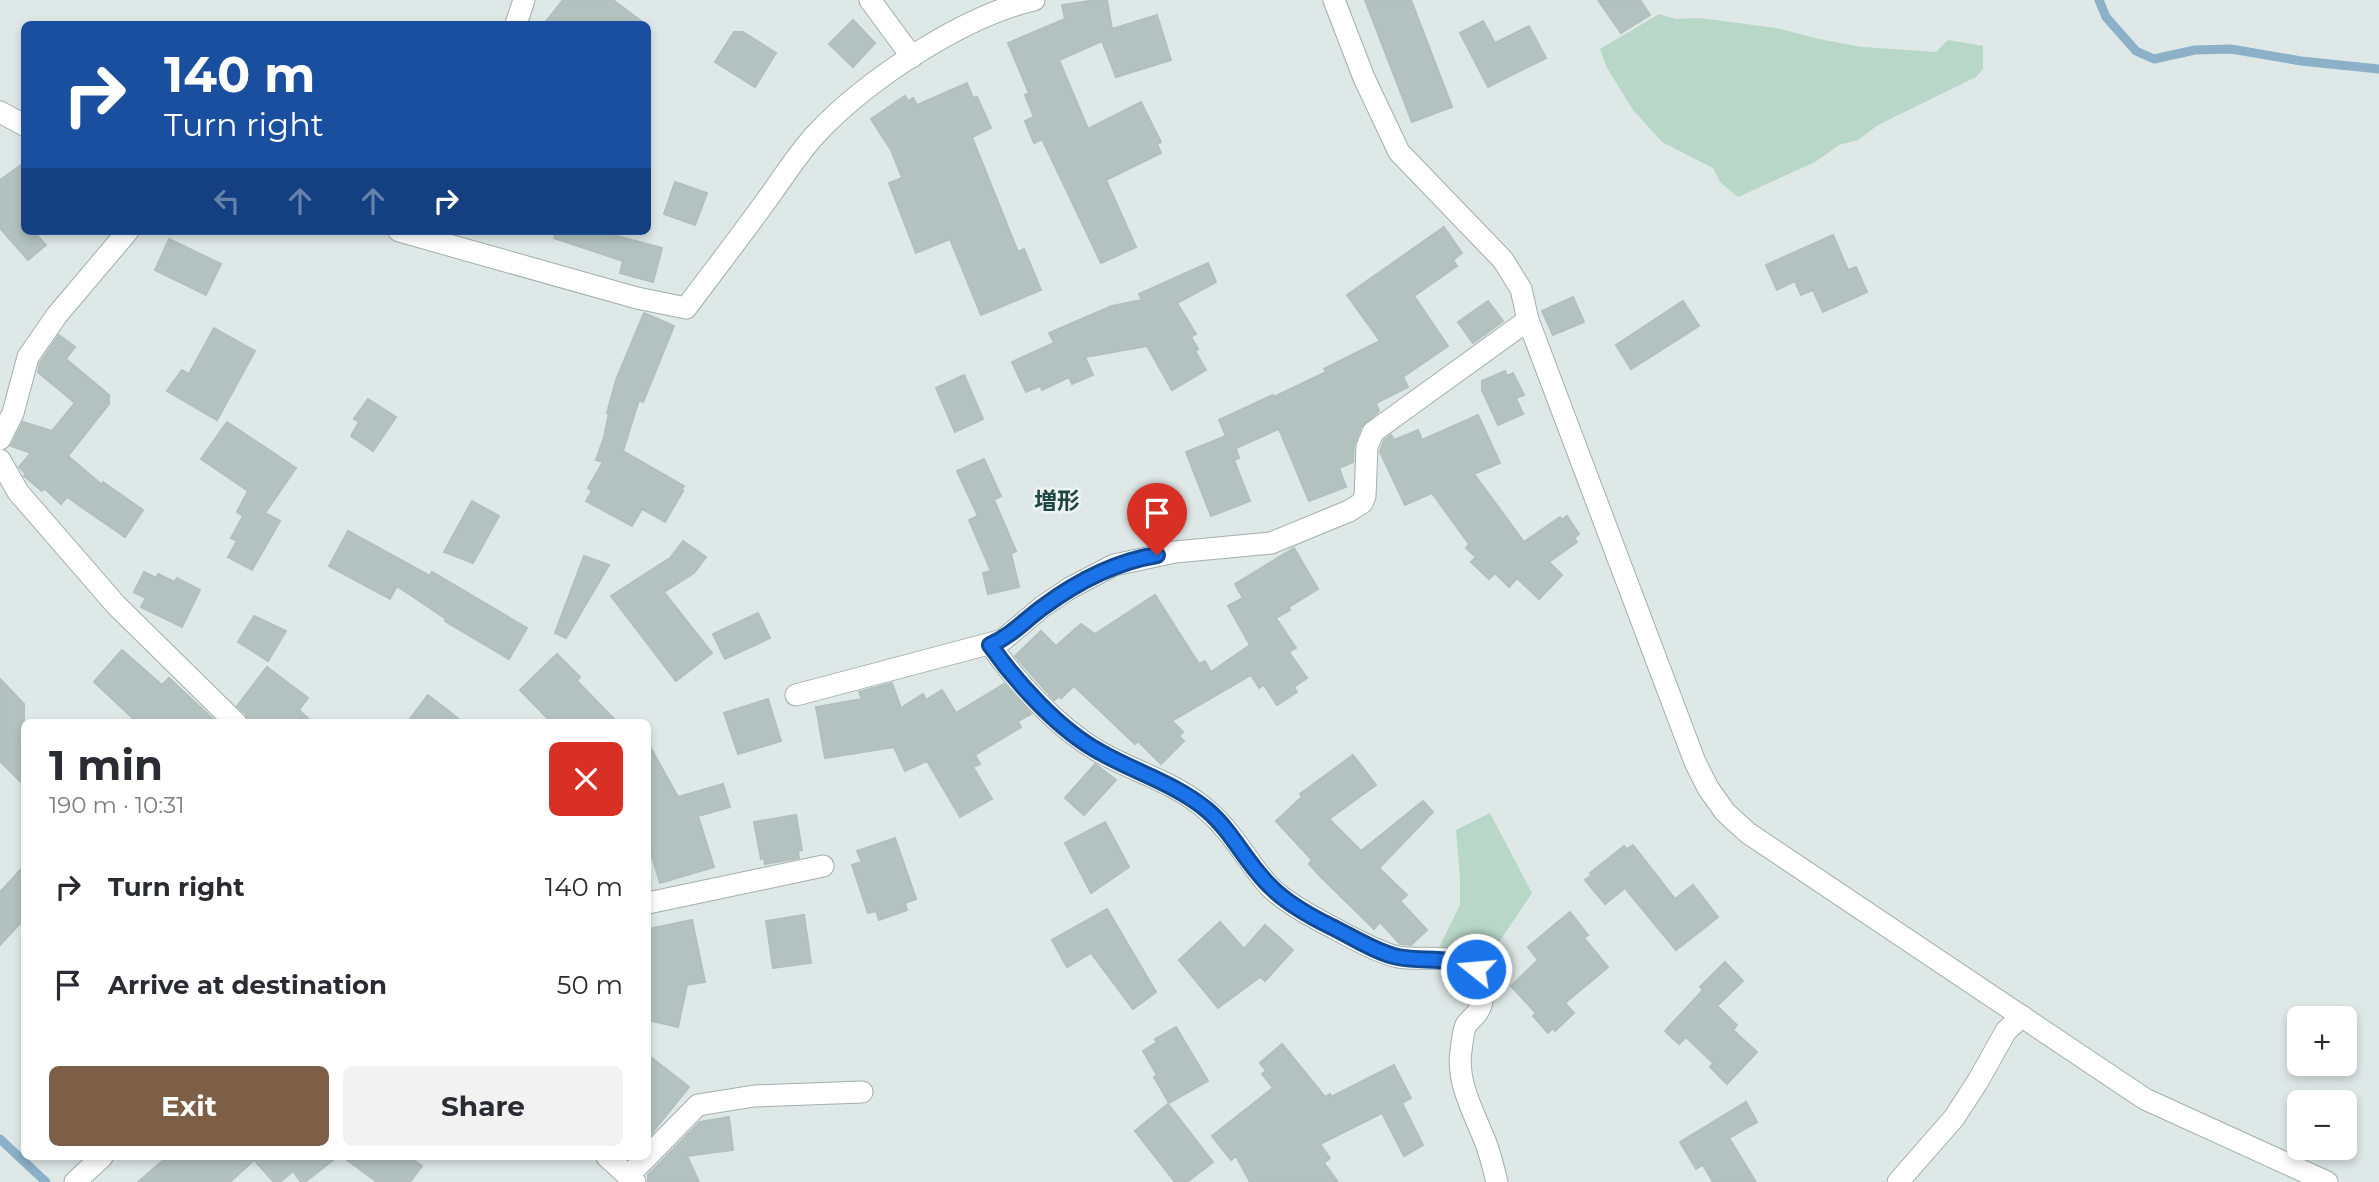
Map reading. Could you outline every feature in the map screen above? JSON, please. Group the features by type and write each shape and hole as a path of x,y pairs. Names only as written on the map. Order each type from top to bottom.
{"street":[{"path":"517,21 524,0"},
{"path":"870,0 912,57"},
{"path":"431,235 463,239 637,298 686,308 817,133 842,109 912,57 990,15 1034,0"},
{"path":"1334,0 1364,78 1399,152 1503,260 1521,289 1528,320 1695,762 1708,788 1726,812 1774,852 2146,1099 2328,1182"},
{"path":"0,112 21,123"},
{"path":"0,439 13,413 28,356 57,315 125,235"},
{"path":"796,695 1003,640 1042,607 1070,588 1114,565 1175,552 1271,543 1356,507 1362,503 1365,496 1367,447 1373,432 1528,320"},
{"path":"0,460 18,492 116,605 232,719"},
{"path":"990,645 1015,680 1062,724 1097,751 1153,778 1209,811 1272,888 1298,909 1389,955 1442,959 1476,969 1482,981 1484,995 1479,1012 1466,1025 1461,1053 1461,1074 1488,1148 1497,1182"},
{"path":"651,902 823,866"},
{"path":"1898,1182 1954,1118 2006,1031 2022,1016"},
{"path":"651,1157 698,1105 754,1096 862,1092"},
{"path":"75,1182 99,1160"},
{"path":"611,1160 632,1178 648,1160"}],"green space":[{"path":"1659,14 1676,19 1700,18 1776,28 1862,47 1936,52 1948,40 1983,46 1983,69 1976,77 1878,125 1858,140 1839,145 1815,162 1738,197 1720,182 1713,168 1662,142 1633,110 1606,66 1600,49"},
{"path":"1490,813 1532,893 1497,945 1474,961 1437,951 1460,905 1456,830"}],"building":[{"path":"563,0 613,0 641,21 546,21"},
{"path":"1107,0 1112,29 1157,15 1171,60 1116,77 1102,41 1059,60 1088,129 1141,102 1161,142 1157,144 1161,153 1106,180 1136,247 1101,263 1042,139 1034,143 1025,121 1034,117 1025,95 1029,93 1008,43 1065,19 1062,5"},
{"path":"1365,0 1411,0 1452,107 1412,122"},
{"path":"1598,0 1640,0 1650,15 1621,33"},
{"path":"853,20 875,43 853,67 829,44"},
{"path":"1483,21 1495,43 1529,26 1546,58 1488,87 1460,33"},
{"path":"734,32 743,32 776,53 755,87 715,62"},
{"path":"967,83 973,98 977,97 991,128 972,137 1018,252 1024,249 1041,290 981,315 950,239 916,253 889,183 902,178 891,150 871,119 905,96 908,101 913,98 917,105"},
{"path":"21,165 21,235 37,235 46,245 28,260 0,228 0,180"},
{"path":"675,182 707,193 695,225 664,214"},
{"path":"1444,227 1462,253 1453,260 1457,266 1414,296 1448,346 1403,377 1408,387 1376,403 1379,411 1361,427 1354,446 1353,462 1339,468 1346,487 1309,501 1279,429 1236,448 1239,458 1234,460 1250,501 1211,516 1186,452 1226,436 1219,420 1326,372 1324,369 1380,341 1347,295"},
{"path":"555,235 613,235 662,248 653,282 620,273 623,261 554,238"},
{"path":"1833,235 1848,270 1856,267 1867,292 1823,312 1813,290 1801,295 1795,281 1777,290 1766,265"},
{"path":"169,239 221,264 206,295 155,270"},
{"path":"1208,263 1216,282 1177,303 1196,334 1191,337 1198,349 1195,351 1206,370 1172,390 1147,346 1085,357 1093,375 1072,384 1069,377 1042,390 1040,386 1026,392 1012,362 1054,343 1049,333 1112,306 1142,300 1139,294"},
{"path":"1573,297 1584,322 1553,335 1542,311"},
{"path":"1488,301 1503,321 1473,343 1458,322"},
{"path":"1683,301 1699,326 1631,369 1616,345"},
{"path":"644,313 674,326 643,402 639,400 623,451 684,486 665,522 642,509 632,526 586,501 592,491 588,488 603,462 596,460 604,437 616,380"},
{"path":"214,328 255,351 217,420 167,391 182,370 189,374"},
{"path":"59,335 75,347 66,359 109,395 109,404 68,456 102,485 103,482 143,510 125,537 67,497 61,504 44,488 42,491 24,476 26,474 19,467 31,453 11,446 23,422 52,431 75,403 38,372 40,363"},
{"path":"1505,371 1507,376 1513,373 1524,395 1516,398 1523,414 1498,425 1482,390 1482,381"},
{"path":"964,375 983,419 955,432 936,388"},
{"path":"368,399 396,417 373,451 351,436 359,422 354,419"},
{"path":"1478,415 1500,463 1474,474 1524,542 1560,517 1561,520 1567,516 1579,534 1574,538 1577,542 1549,562 1562,575 1539,599 1517,578 1509,587 1495,573 1489,579 1471,562 1476,557 1466,548 1469,544 1432,493 1405,505 1380,452 1384,440 1391,435 1394,440 1418,430 1422,440"},
{"path":"227,422 296,468 265,513 280,521 252,570 228,557 237,541 231,538 243,516 237,512 248,491 201,459"},
{"path":"984,459 1001,496 994,500 1016,551 1011,554 1019,587 988,594 983,573 991,571 969,520 978,516 957,471"},
{"path":"472,501 499,516 473,563 444,552"},
{"path":"348,531 430,576 432,572 527,628 509,659 445,621 446,619 397,586 390,599 329,566"},
{"path":"683,541 706,557 694,573 664,592 712,653 676,681 611,596 670,558"},
{"path":"1294,548 1318,589 1276,618 1296,648 1289,652 1307,678 1294,687 1297,692 1277,705 1264,685 1259,688 1251,675 1172,721 1183,732 1179,736 1184,741 1161,764 1138,741 1135,744 1074,686 1061,698 1060,696 1054,700 1015,656 1041,631 1056,646 1081,624 1095,634 1155,595 1199,664 1205,661 1211,672 1250,645 1228,606 1243,598 1235,584"},
{"path":"584,556 609,565 566,638 555,633"},
{"path":"144,572 156,578 158,574 175,582 177,578 200,590 182,627 141,607 146,598 134,592"},
{"path":"758,613 770,638 725,659 713,634"},
{"path":"254,616 286,631 268,661 238,642"},
{"path":"122,650 162,685 169,678 213,719 134,719 94,682"},
{"path":"557,654 580,677 577,681 614,719 548,719 520,690"},
{"path":"267,667 308,698 299,710 309,719 248,719 237,706"},
{"path":"0,679 24,704 24,719 21,719 21,782 0,761"},
{"path":"892,683 901,708 923,694 926,700 942,690 956,713 1004,684 1031,714 1018,721 1021,727 975,755 980,764 973,767 992,799 960,817 927,761 905,771 894,747 825,758 816,707 862,699 859,692"},
{"path":"428,695 459,719 410,719"},
{"path":"768,699 781,741 738,754 724,713"},
{"path":"651,748 678,797 723,784 730,807 698,816 714,867 660,883 651,853"},
{"path":"1353,755 1376,785 1329,819 1361,851 1423,801 1433,812 1379,868 1407,895 1400,901 1427,930 1411,945 1400,944 1380,922 1374,929 1309,864 1312,860 1276,821 1302,797 1300,794"},
{"path":"1095,764 1116,780 1084,815 1065,798"},
{"path":"796,815 802,850 798,851 799,858 765,864 764,858 761,859 754,822"},
{"path":"1105,822 1129,867 1091,893 1065,843"},
{"path":"895,838 916,899 905,903 907,910 879,920 876,911 868,913 852,865 862,862 857,851"},
{"path":"1633,845 1675,899 1693,885 1718,917 1676,950 1625,888 1605,904 1585,880 1624,846 1627,849"},
{"path":"21,869 21,922 0,945 0,892"},
{"path":"1107,909 1156,992 1133,1009 1091,953 1067,967 1052,940"},
{"path":"1570,912 1588,935 1584,938 1608,967 1565,1003 1574,1013 1555,1031 1553,1028 1548,1033 1533,1016 1536,1013 1511,986 1538,960 1528,947"},
{"path":"804,915 811,963 773,968 766,921"},
{"path":"692,920 705,982 687,985 678,1027 651,1021 651,928"},
{"path":"1220,922 1244,949 1265,925 1293,950 1265,981 1260,977 1218,1008 1179,960"},
{"path":"1725,962 1743,981 1717,1006 1737,1025 1733,1030 1757,1052 1727,1084 1710,1067 1713,1063 1686,1037 1679,1044 1665,1031 1703,990 1700,987"},
{"path":"1176,1027 1208,1081 1169,1103 1143,1051 1157,1042 1155,1039"},
{"path":"1282,1044 1325,1097 1330,1094 1331,1097 1394,1065 1411,1098 1402,1103 1423,1145 1404,1156 1382,1113 1320,1144 1330,1158 1324,1163 1338,1182 1250,1182 1236,1156 1231,1160 1212,1136 1273,1088 1262,1074 1266,1071 1260,1063"},
{"path":"651,1057 689,1087 651,1134"},
{"path":"1746,1102 1757,1122 1729,1138 1756,1182 1713,1182 1703,1165 1696,1169 1680,1142"},
{"path":"1168,1104 1213,1162 1187,1182 1175,1182 1135,1131"},
{"path":"729,1117 733,1150 687,1156 699,1182 648,1182 648,1175 700,1122"},
{"path":"164,1160 254,1160 230,1182 138,1182"},
{"path":"254,1160 333,1160 305,1182 301,1182 293,1171 280,1182 274,1182"},
{"path":"347,1160 413,1160 422,1166 410,1182 377,1182"}],"waterway":[{"path":"2099,0 2106,17 2136,51 2154,59 2195,50 2231,49 2301,61 2379,69"},
{"path":"0,1139 21,1159"},
{"path":"22,1160 46,1182"}],"district":[{"name":"増形","path":"1057,501"}],"route":[{"path":"1157,555 1114,565 1090,577 1042,607 1003,640 990,645 1015,680 1062,724 1097,751 1153,778 1209,811 1272,888 1298,909 1389,955 1442,959 1476,969"}]}
